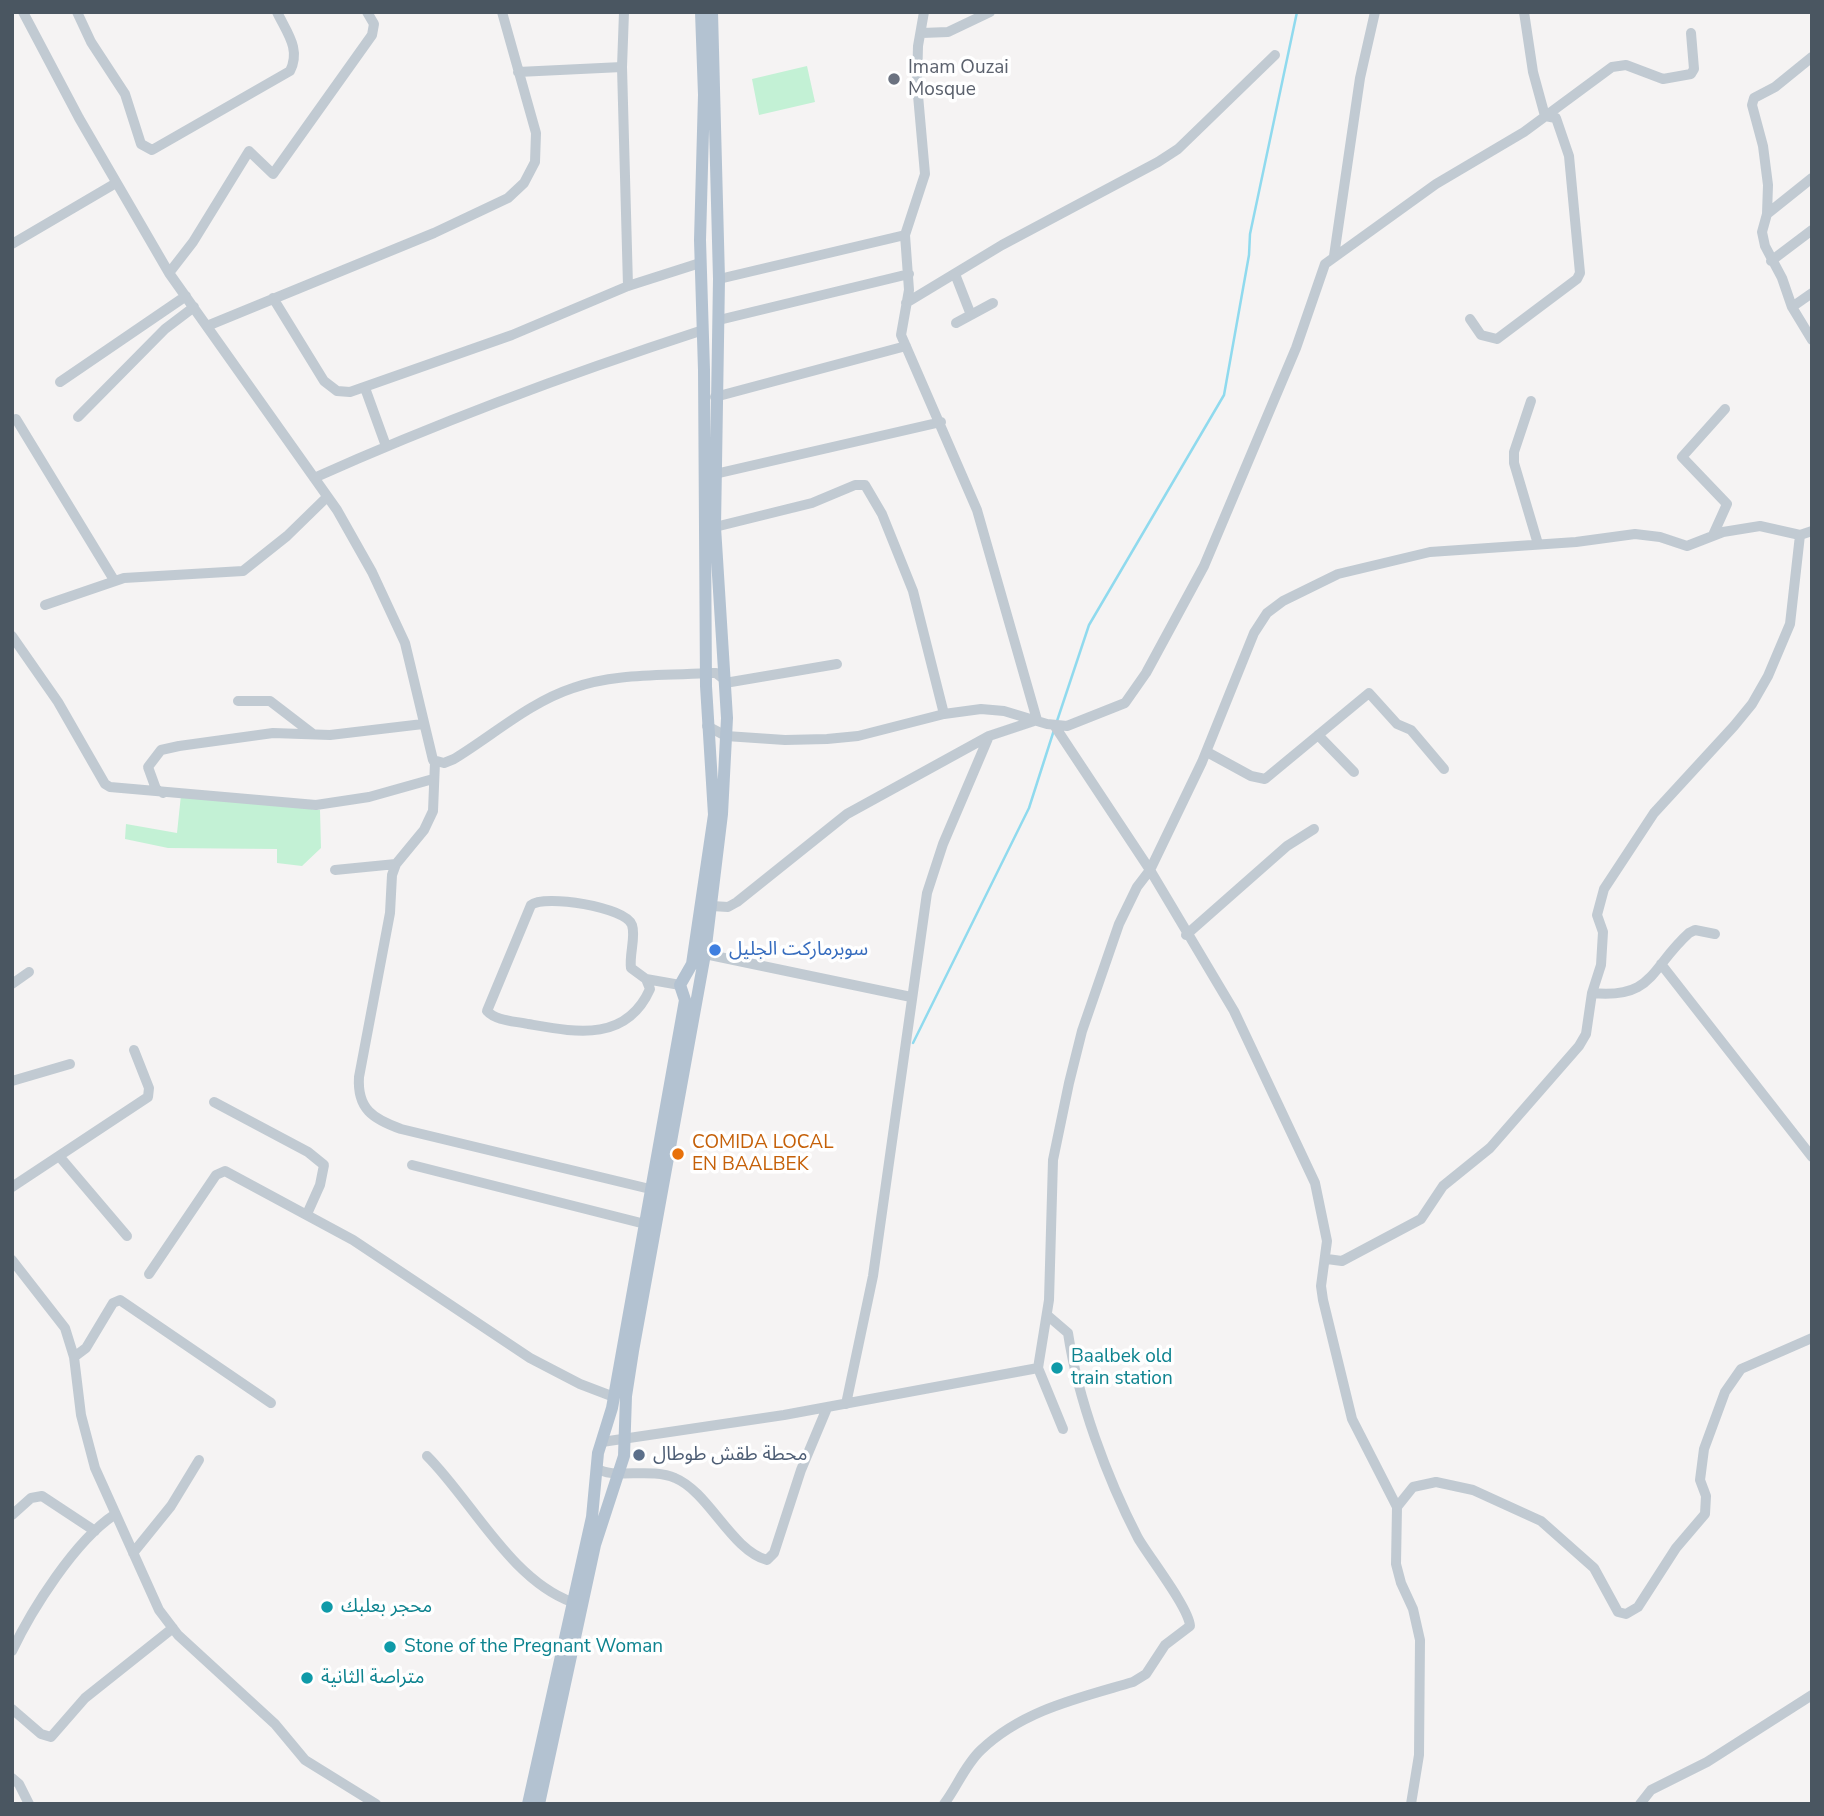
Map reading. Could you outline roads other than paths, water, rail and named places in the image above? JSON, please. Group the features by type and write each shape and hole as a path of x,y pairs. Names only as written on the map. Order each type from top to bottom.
{"main road":[{"path":"528,1804 592,1517 597,1468 614,1397 685,1000 680,985 692,964 712,836 713,794 706,726 703,330 700,263 704,95 701,12"},
{"path":"539,1804 595,1545 620,1473 626,1396 705,954 722,814 726,736 715,527 719,239 712,12"},
{"path":"700,240 719,239"},
{"path":"702,285 719,283"}],"street":[{"path":"23,12 116,183 169,273 327,497 359,548 405,643 429,754 435,762 435,805 429,822 396,864 391,881 386,937 359,1077 359,1095 365,1110 376,1120 401,1129 650,1189"},
{"path":"77,12 91,42 125,94 141,144 152,150 290,71 296,59 296,50 276,12"},
{"path":"169,273 193,242 249,151 273,174 372,35 374,24 367,12"},
{"path":"207,326 434,233 508,198 524,183 535,162 537,144 502,12"},
{"path":"624,12 622,66 628,286"},
{"path":"924,12 918,46 917,84 925,174 905,235 909,274 901,331 977,510 1037,720"},
{"path":"922,33 947,32 990,12"},
{"path":"1334,256 1360,78 1375,12"},
{"path":"1524,12 1533,72 1545,116"},
{"path":"706,726 715,733 726,736 785,740 838,738 944,714 991,709 1067,726 1125,703 1146,673 1204,566 1296,348 1320,272 1334,256 1436,184 1545,116 1618,64 1663,79 1690,74 1694,69 1691,33"},
{"path":"906,303 1178,149 1275,55"},
{"path":"1812,57 1752,102 1763,146 1768,185 1767,214 1762,232 1791,307 1812,340"},
{"path":"518,72 622,66"},
{"path":"1470,319 1480,335 1497,339 1577,279 1580,272 1569,156 1556,118 1545,116"},
{"path":"1767,214 1812,178"},
{"path":"12,244 116,183"},
{"path":"1771,261 1812,230"},
{"path":"719,283 905,235"},
{"path":"273,298 328,386 342,392 365,388 512,335 628,286 700,263"},
{"path":"719,320 909,274"},
{"path":"955,274 971,315"},
{"path":"1791,307 1812,293"},
{"path":"60,382 186,296"},
{"path":"956,323 993,303"},
{"path":"78,417 165,329 194,307"},
{"path":"314,478 386,446 569,373 703,330"},
{"path":"715,397 906,346"},
{"path":"365,388 386,446"},
{"path":"1531,401 1514,452 1514,463 1538,544"},
{"path":"1713,535 1727,504 1682,457 1725,409"},
{"path":"16,419 114,580"},
{"path":"715,474 941,422"},
{"path":"715,527 812,503 855,485 865,485 882,514 913,591 944,714"},
{"path":"45,605 114,580 145,575 243,571 287,536 327,497"},
{"path":"1063,1429 1038,1368 1047,1315 1051,1181 1069,1083 1082,1031 1119,924 1137,887 1150,870 1207,752 1260,621 1283,601 1338,574 1389,560 1469,547 1538,544 1635,534 1660,537 1686,546 1713,535 1760,526 1800,535 1812,531"},
{"path":"1327,1259 1342,1261 1422,1219 1443,1186 1490,1149 1579,1046 1586,1034 1592,993 1604,950 1603,932 1597,915 1604,889 1654,813 1734,726 1752,704 1768,676 1790,624 1800,535"},
{"path":"12,636 58,702 107,786 316,805 369,797 433,779"},
{"path":"435,762 444,763 454,759 552,698 575,687 625,678 706,673 716,673 725,682 837,664"},
{"path":"1207,752 1251,776 1265,779 1369,693 1397,724 1411,730 1444,769"},
{"path":"238,701 270,701 313,735"},
{"path":"712,906 728,907 737,902 847,814 989,736 1037,720"},
{"path":"165,793 156,789 148,767 165,748 273,733 313,735 390,730 423,724"},
{"path":"1054,725 1150,870 1186,935 1234,1011 1315,1183 1326,1241 1327,1259 1321,1286 1323,1300 1352,1419 1397,1507 1396,1564 1413,1609 1420,1640 1419,1755 1411,1804"},
{"path":"1318,735 1354,772"},
{"path":"846,1404 873,1276 911,997 934,869 989,736"},
{"path":"1186,935 1287,846 1314,829"},
{"path":"335,870 396,864"},
{"path":"646,979 650,989 642,1005 624,1020 603,1030 571,1032 505,1019 487,1012 531,905 540,900 570,902 626,917 632,926 631,968 646,979 680,985"},
{"path":"1592,993 1628,994 1661,964 1689,933 1695,930 1715,934"},
{"path":"705,954 911,997"},
{"path":"1661,964 1812,1157"},
{"path":"12,984 29,972"},
{"path":"12,1187 148,1097 149,1088 134,1050"},
{"path":"12,1081 70,1063"},
{"path":"214,1102 308,1152 324,1165 320,1185 307,1214"},
{"path":"59,1156 127,1236"},
{"path":"412,1166 645,1224"},
{"path":"149,1274 222,1171 307,1214 394,1265 508,1346 580,1384 614,1397"},
{"path":"12,1260 65,1328 74,1357 85,1433 114,1515 152,1597 173,1628 275,1724 305,1760 376,1804"},
{"path":"74,1357 86,1348 113,1303 120,1300 271,1403"},
{"path":"944,1804 979,1751 1002,1733 1039,1711 1133,1682 1146,1674 1165,1645 1190,1624 1139,1538 1109,1472 1072,1362 1068,1333 1047,1315"},
{"path":"1397,1507 1413,1487 1436,1482 1473,1490 1526,1514 1556,1532 1594,1568 1618,1612 1626,1614 1638,1607 1676,1548 1705,1514 1706,1496 1700,1480 1704,1449 1716,1411 1734,1376 1741,1369 1812,1338"},
{"path":"603,1442 827,1408 1038,1368"},
{"path":"597,1468 605,1473 655,1471 685,1483 739,1540 767,1560 774,1553 801,1470 827,1408"},
{"path":"427,1456 460,1490 510,1556 543,1586 572,1602"},
{"path":"133,1553 171,1506 199,1460"},
{"path":"12,1515 31,1498 42,1496 95,1531"},
{"path":"12,1651 35,1610 95,1531 114,1515"},
{"path":"12,1709 41,1734 51,1737 85,1698 173,1628"},
{"path":"1640,1804 1651,1790 1707,1762 1812,1695"},
{"path":"12,1778 19,1784 29,1804"}],"waterway":[{"path":"1057,721 1089,625 1224,395 1249,255 1250,234 1297,12"},
{"path":"913,1043 1029,808 1054,730"}],"place":[{"name":"Imam Ouzai Mosque","path":"894,79"},
{"name":"سوبرماركت الجليل","path":"715,950"},
{"name":"COMIDA LOCAL EN BAALBEK","path":"678,1154"},
{"name":"Baalbek old train station","path":"1057,1368"},
{"name":"محطة طقش طوطال","path":"639,1455"},
{"name":"محجر بعلبك","path":"327,1607"},
{"name":"Stone of the Pregnant Woman","path":"390,1647"},
{"name":"متراصة الثانية","path":"307,1678"}]}
